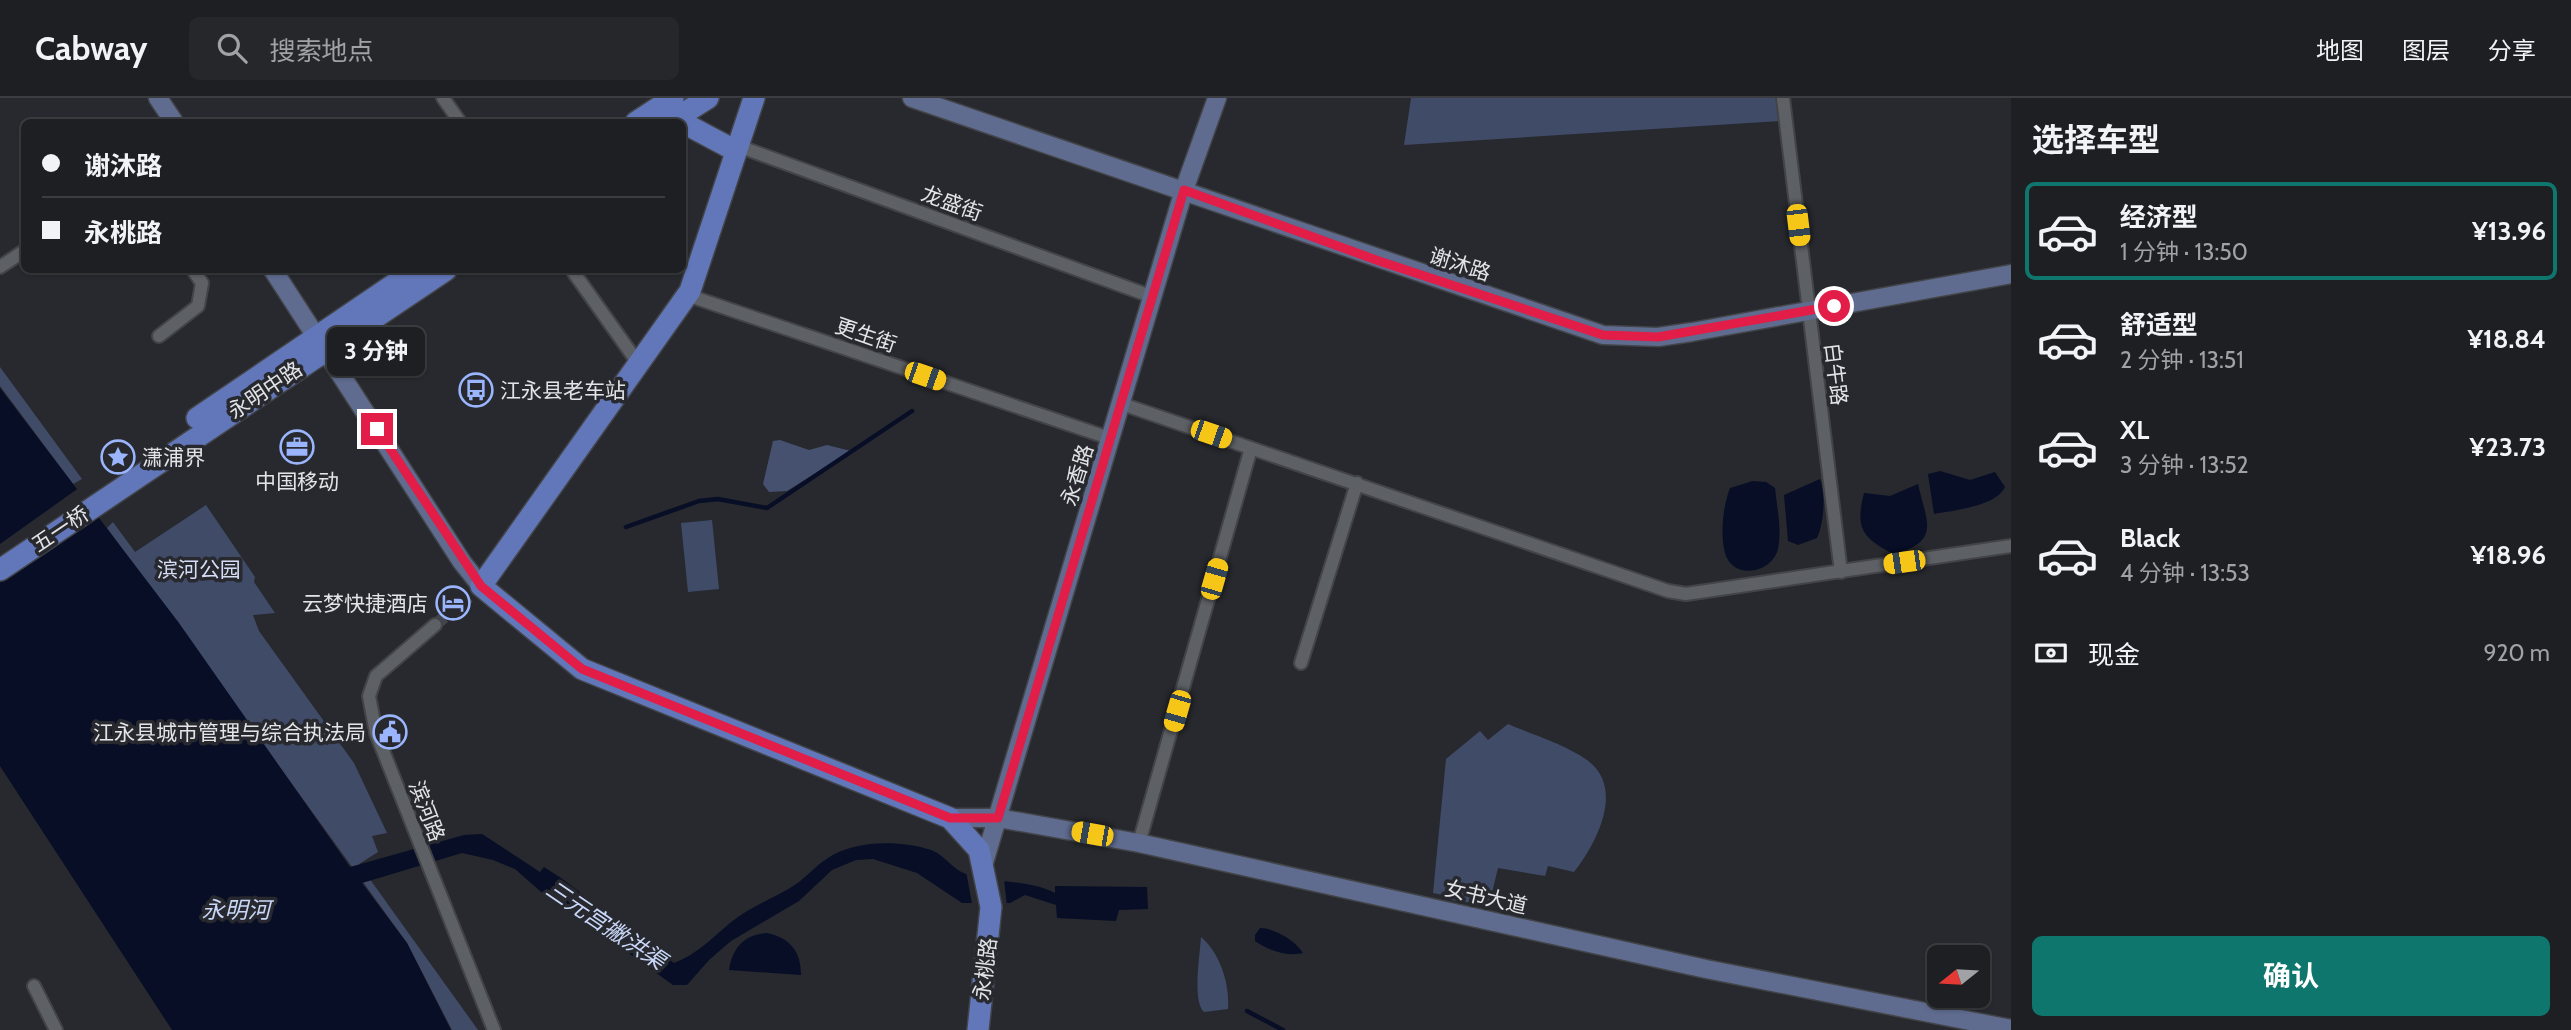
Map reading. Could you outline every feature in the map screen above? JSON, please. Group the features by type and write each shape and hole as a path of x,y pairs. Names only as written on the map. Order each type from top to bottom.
{"main road":[{"path":"158,98 172,119"},
{"path":"648,119 673,113 708,98"},
{"name":"谢沐路","path":"912,98 1184,190 1379,261 1603,335 1658,337 2011,274"},
{"name":"永香路","path":"983,866 1184,190 1217,98"},
{"path":"475,592 687,295 752,100"},
{"path":"686,120 737,149"},
{"path":"275,273 462,562 475,592 582,669 950,818"},
{"name":"永明中路","path":"116,483 321,342 411,273"},
{"name":"永明中路","path":"321,342 441,273"},
{"name":"五一桥","path":"0,555 116,483"},
{"name":"五一桥","path":"0,570 116,483"},
{"name":"女书大道","path":"950,818 998,818 1139,843 1706,970 2011,1029"},
{"name":"永桃路","path":"950,818 979,850 991,907 978,1030"}],"street":[{"path":"443,98 458,119"},
{"name":"白牛路","path":"1783,98 1841,572"},
{"name":"龙盛街","path":"737,149 1153,297"},
{"path":"0,267 21,253"},
{"path":"159,336 198,306 202,283 194,273"},
{"path":"574,273 638,363"},
{"name":"更生街","path":"687,295 1112,439"},
{"path":"1122,404 1668,591 1686,594 2011,546"},
{"path":"1139,843 1251,448"},
{"path":"1301,663 1357,483"},
{"name":"滨河路","path":"435,625 376,676 369,696 376,733 494,1030"},
{"path":"34,986 56,1030"}],"green space":[{"path":"1411,98 1780,98 1781,121 1404,145"},
{"path":"0,367 82,479 73,484 0,386"},
{"name":"滨河公园","path":"206,505 255,577 254,582 275,613 253,615 259,631 354,763 387,833 372,836 378,852 359,864 478,1030 452,1030 407,943 107,528 113,522 135,552"},
{"path":"712,520 719,589 688,592 681,523"},
{"path":"1508,724 1568,749 1587,760 1599,772 1605,785 1606,800 1598,832 1574,872 1548,866 1545,876 1498,868 1489,905 1443,899 1443,895 1433,893 1446,759 1480,731 1488,740"},
{"path":"1201,937 1214,951 1222,970 1228,1009 1204,1012 1200,1006 1198,965"}],"shaded area":[{"path":"780,440 809,450 827,445 851,451 787,491 769,492 763,484 773,441"}],"water":[{"name":"永明河","path":"0,388 179,623 350,867 464,835 482,834 540,872 544,867 561,878 674,963 697,951 744,913 795,885 828,858 864,845 906,844 931,850 966,874 1034,886 1055,893 1055,886 1147,887 1148,909 1119,910 1116,921 1057,918 1056,905 1025,895 1010,903 962,903 917,873 873,859 856,860 832,870 799,901 731,941 709,960 687,985 673,985 574,914 557,906 515,869 493,860 462,853 362,883 407,943 451,1030 172,1030 0,766"},
{"path":"1940,471 1970,480 1995,472 2005,487 2000,494 1983,503 1934,514 1928,474"},
{"path":"1820,479 1823,509 1817,538 1798,545 1788,541 1784,495"},
{"path":"1753,481 1766,482 1775,488 1779,541 1778,549 1768,564 1761,568 1744,570 1729,562 1725,553 1723,520 1730,488"},
{"path":"1918,484 1927,519 1925,536 1909,549 1894,554 1875,543 1864,531 1860,515 1864,493 1890,496"},
{"path":"1260,928 1284,936 1303,953 1285,953 1260,944 1255,941 1255,935"},
{"path":"767,933 782,938 793,947 799,959 801,975 729,970 733,955 741,944 752,936"}],"pier":[{"path":"80,487 100,513 0,582 0,544"},
{"path":"966,871 1004,879 1007,907 972,904"}],"waterway":[{"path":"626,527 699,501 718,499 767,508 912,411"},
{"name":"三元宫撇洪渠","path":"1247,1011 1283,1030"}],"tunnel":[{"path":"435,625 469,597"}],"place":[{"name":"江永县老车站","path":"476,390"},
{"name":"中国移动","path":"297,447"},
{"name":"潇浦界","path":"118,457"},
{"name":"云梦快捷酒店","path":"453,603"},
{"name":"江永县城市管理与综合执法局","path":"390,732"}],"route":[{"path":"377,429 462,562 481,586 582,669 950,818 998,818 1184,190 1379,261 1603,335 1658,337 1834,306"}]}
